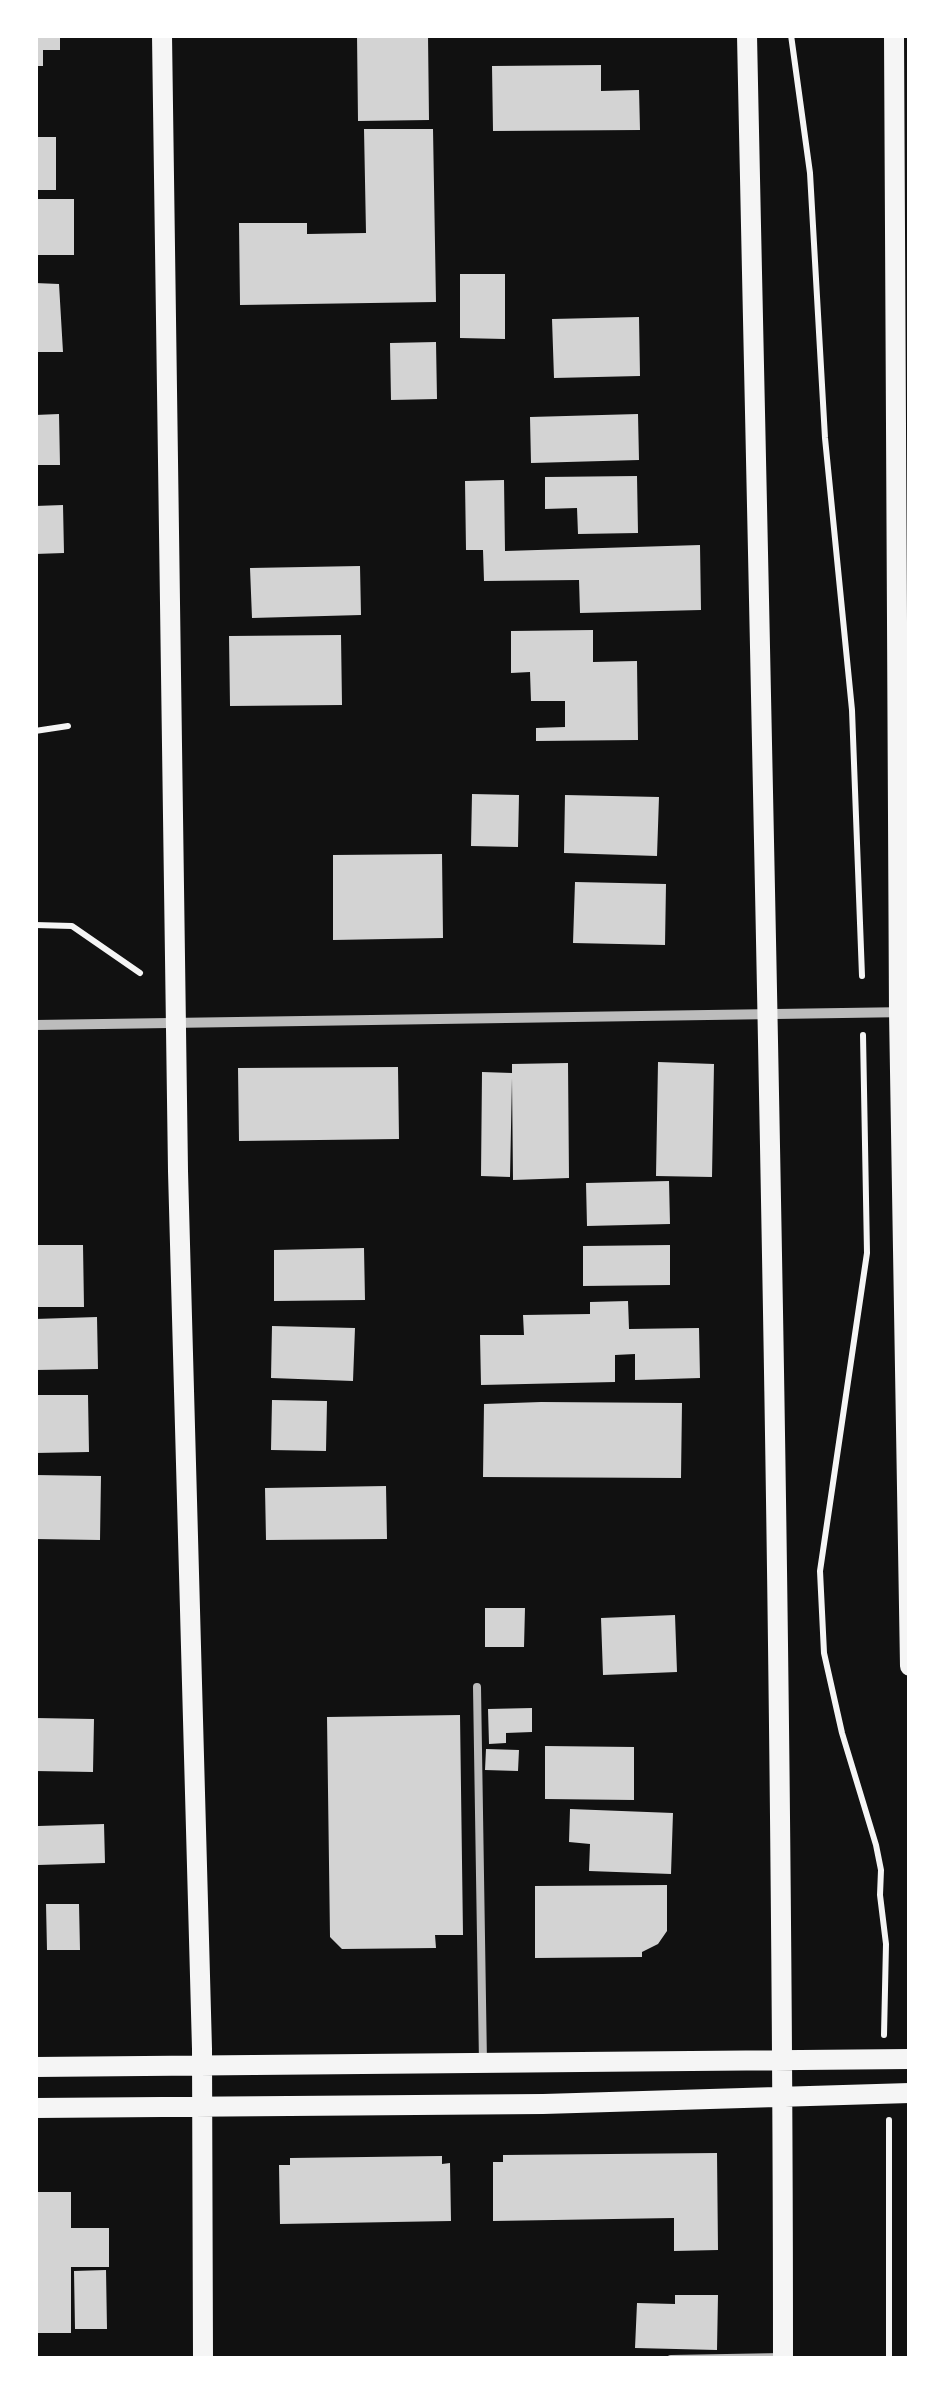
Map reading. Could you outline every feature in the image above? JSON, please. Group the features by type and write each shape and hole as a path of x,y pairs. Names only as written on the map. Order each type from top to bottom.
{"main road":[{"path":"162,35 176,1020 202,2063 203,2359"},
{"path":"747,35 784,2061 783,2358"},
{"path":"894,35 910,1666"},
{"path":"35,2067 910,2059"},
{"path":"35,2108 910,2093"}],"street":[{"path":"35,1024 904,1012"}],"lane":[{"path":"477,1687 484,2064"},
{"path":"671,2359 783,2358"}],"path":[{"path":"791,35 810,173 825,438 852,710 862,976"},
{"path":"35,731 68,726"},
{"path":"35,925 72,926 140,973"},
{"path":"863,1035 867,1252 820,1571 824,1653 842,1734 881,1870 886,1944 884,2041"},
{"path":"889,2115 889,2359"}],"building":[{"path":"35,35 60,35 60,50 43,50 43,66 35,66"},
{"path":"357,35 428,35 429,120 358,121"},
{"path":"601,65 601,91 639,90 640,130 493,131 492,66"},
{"path":"364,129 433,129 436,302 240,305 239,223 307,223 307,234 366,233"},
{"path":"35,137 56,137 56,190 35,190"},
{"path":"35,199 74,199 74,255 35,255"},
{"path":"460,274 505,274 505,339 460,338"},
{"path":"35,283 59,284 63,352 35,352"},
{"path":"639,317 640,376 554,378 552,319"},
{"path":"436,342 437,399 391,400 390,343"},
{"path":"59,414 60,465 35,465 35,415"},
{"path":"638,414 639,460 531,463 530,417"},
{"path":"637,476 638,533 578,534 577,508 545,509 545,477"},
{"path":"504,480 505,551 700,545 701,610 580,613 579,580 484,581 483,550 466,550 465,481"},
{"path":"63,505 64,553 35,554 35,506"},
{"path":"360,566 361,615 252,618 250,568"},
{"path":"593,630 593,662 637,661 638,740 536,741 536,728 565,727 565,701 531,701 530,672 511,673 511,631"},
{"path":"341,635 342,705 230,706 229,636"},
{"path":"472,794 519,795 518,847 471,846"},
{"path":"565,795 659,797 657,856 564,853"},
{"path":"442,854 443,938 333,940 333,855"},
{"path":"575,882 666,884 665,945 573,943"},
{"path":"658,1062 714,1064 712,1177 656,1176"},
{"path":"568,1063 569,1178 513,1180 512,1078 510,1177 481,1176 482,1072 512,1073 512,1064"},
{"path":"398,1067 399,1139 239,1141 238,1068"},
{"path":"669,1181 670,1224 587,1226 586,1183"},
{"path":"35,1245 83,1245 84,1307 35,1307"},
{"path":"670,1245 670,1285 583,1286 583,1246"},
{"path":"364,1248 365,1300 274,1301 274,1250"},
{"path":"628,1301 629,1329 699,1328 700,1378 635,1380 635,1354 615,1355 615,1382 481,1385 480,1335 524,1335 523,1315 590,1314 590,1302"},
{"path":"97,1317 98,1369 35,1370 35,1319"},
{"path":"272,1326 355,1328 353,1381 271,1378"},
{"path":"35,1395 88,1395 89,1452 35,1453"},
{"path":"272,1400 327,1401 326,1451 271,1450"},
{"path":"682,1403 681,1478 483,1477 484,1404"},
{"path":"35,1475 101,1476 100,1540 35,1539"},
{"path":"386,1486 387,1539 266,1540 265,1488"},
{"path":"485,1608 525,1608 524,1647 485,1647"},
{"path":"675,1615 677,1672 603,1675 601,1618"},
{"path":"532,1708 532,1732 506,1733 506,1743 489,1744 488,1709"},
{"path":"460,1715 463,1935 435,1935 436,1948 342,1949 330,1937 327,1717"},
{"path":"35,1718 94,1719 93,1772 35,1771"},
{"path":"545,1746 634,1747 634,1800 545,1799"},
{"path":"486,1749 519,1750 518,1771 485,1770"},
{"path":"570,1809 673,1813 671,1874 589,1871 590,1844 569,1842"},
{"path":"104,1824 105,1863 38,1865 38,1826"},
{"path":"667,1885 667,1931 658,1944 642,1952 642,1957 535,1958 535,1886"},
{"path":"46,1904 79,1904 80,1950 47,1950"},
{"path":"717,2153 718,2250 674,2251 674,2218 493,2221 493,2162 503,2162 503,2155"},
{"path":"442,2156 442,2164 450,2163 451,2221 280,2224 279,2165 290,2165 290,2158"},
{"path":"35,2192 71,2192 71,2228 109,2228 109,2267 71,2267 71,2333 35,2333"},
{"path":"106,2270 107,2329 75,2329 74,2271"},
{"path":"675,2295 718,2295 717,2350 635,2348 637,2303 675,2304"}]}
